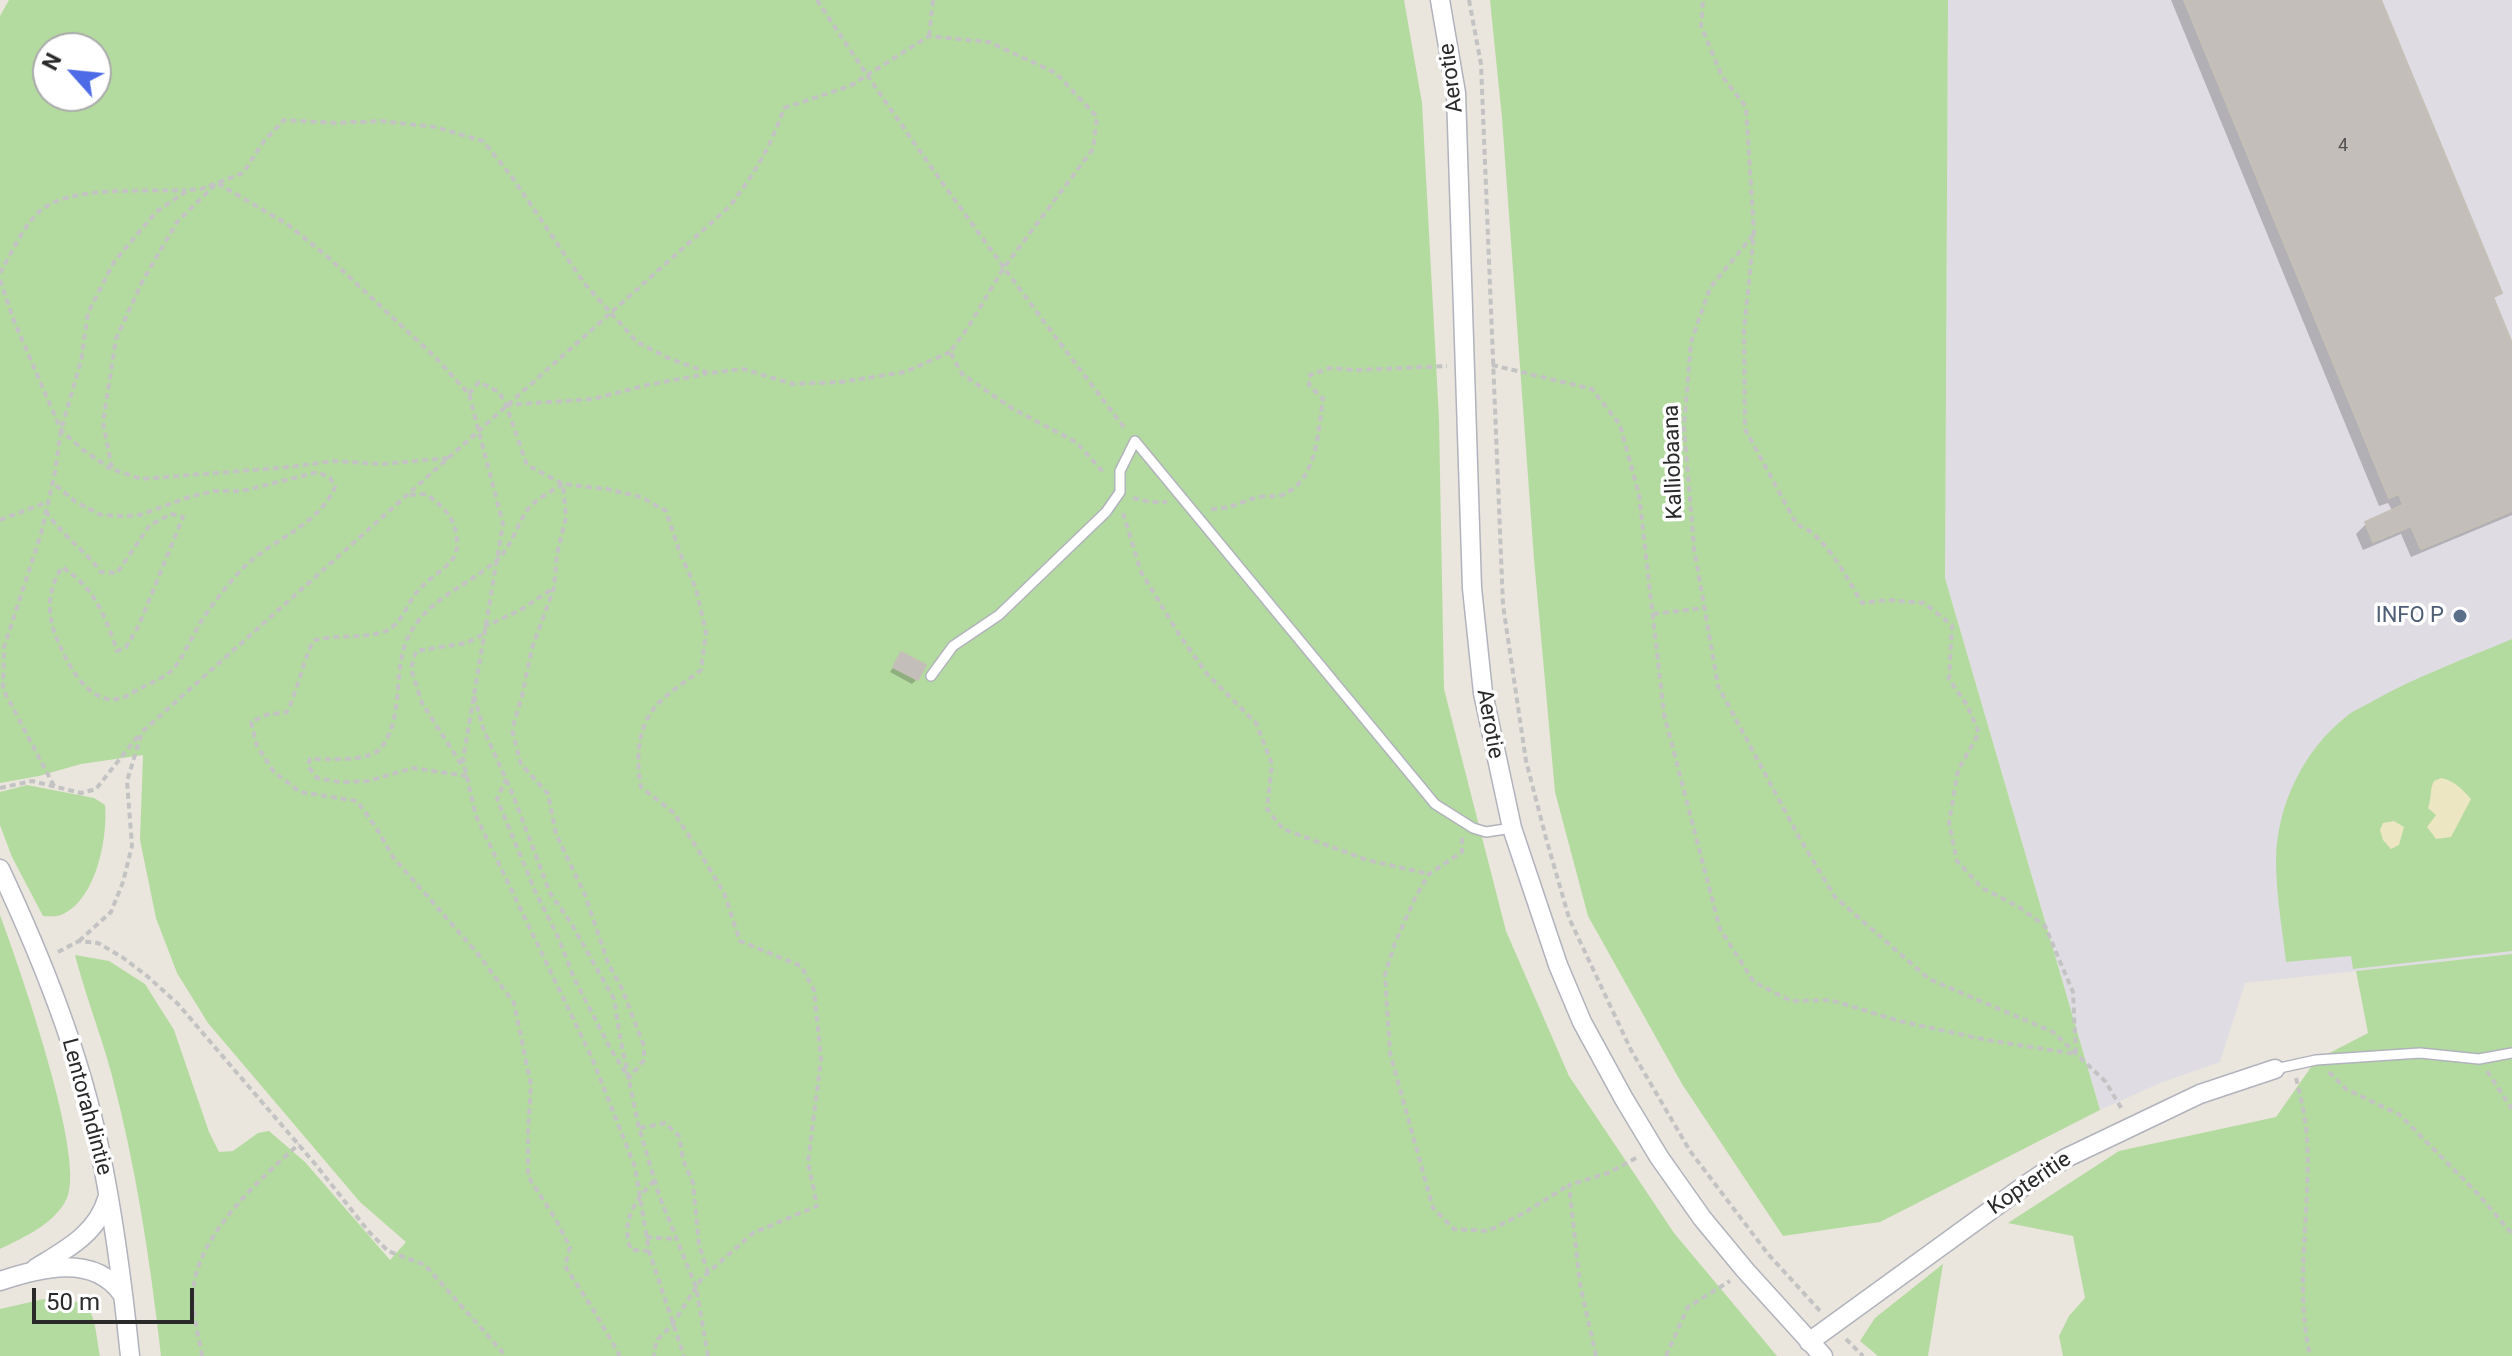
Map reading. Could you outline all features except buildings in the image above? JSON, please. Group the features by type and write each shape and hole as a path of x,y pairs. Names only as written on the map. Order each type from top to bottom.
{"street":[{"name":"Aerotie","path":"1440,0 1456,93 1472,588 1483,693 1512,828 1558,965 1582,1022 1654,1149 1702,1218 1823,1356"},
{"name":"Lentorahdintie","path":"0,869 40,961 80,1073 108,1196 130,1356"},
{"name":"Kopteritie","path":"1809,1342 2066,1158 2200,1094 2275,1069"},
{"path":"33,1270 90,1231 108,1196"},
{"path":"0,1281 33,1270 84,1269 110,1281 122,1295"}],"lane":[{"path":"931,676 953,646 999,615 1124,496 1120,471 1135,441 1435,804 1461,822 1486,832 1512,828"},
{"path":"2275,1069 2316,1060 2420,1053 2479,1059 2512,1053"}],"path":[{"path":"817,0 1003,269 1135,441"},
{"path":"929,36 933,0"},
{"path":"1469,0 1481,64 1503,605 1526,761 1569,918 1631,1050 1690,1151 1768,1254 1863,1356"},
{"path":"1492,365 1592,389 1620,425 1639,495 1664,714 1720,929 1754,982 1791,1001 1831,1000 1899,1021 2076,1054 2073,992 2045,926 2019,907 1982,888 1957,861 1949,823 1958,770 1979,733 1967,705 1949,679 1952,625 1924,603 1888,600 1862,603 1829,551 1806,528 1797,525 1745,429 1744,330 1754,233 1746,107 1722,76 1701,26 1703,0"},
{"path":"0,788 32,781 81,793 96,789 142,732 611,310 729,207 756,171 784,108 850,86 929,36 989,42 1056,73 1097,117 1093,149 1003,269 950,352 905,372 841,382 793,384 743,369 647,385 593,399 506,405"},
{"path":"0,273 25,228 42,209 69,197 102,192 201,189 243,173 264,141 284,120 336,123 381,121 435,127 483,141 512,177 584,283 637,342 668,358 709,373"},
{"path":"217,183 287,224 328,257 417,340 469,394 503,524 473,693 463,760 465,769 476,816 592,1058 635,1167 649,1251 684,1356"},
{"path":"112,469 103,422 116,339 142,282 177,222 217,183"},
{"path":"54,786 2,687 4,647 41,534 61,430 81,361 88,313 114,262 156,212 188,190"},
{"name":"Kalliobaana","path":"1754,233 1710,288 1691,342 1684,427 1694,548 1718,686 1835,897 1929,979 2053,1032 2105,1081 2132,1125"},
{"path":"0,280 61,430 83,450 112,469 141,479 334,461 382,464 449,458"},
{"path":"950,352 962,374 1013,409 1076,442 1124,496 1150,502 1187,502 1206,509 1235,507 1259,497 1283,495 1303,480 1312,462 1323,399 1309,385 1310,375 1330,368 1465,366"},
{"path":"469,394 479,382 499,392 527,465 563,484 641,497 666,511 696,589 706,632 701,670 655,707 641,734 637,765 641,787 674,813 724,893 740,941 801,966 814,990 821,1059 808,1162 817,1206 753,1233 708,1273 672,1325 656,1341 654,1356"},
{"path":"46,511 55,525 89,555 101,572 117,573 150,525 171,514 183,517 139,625 126,647 117,651 102,613 81,579 62,567 53,582 49,608 54,635 67,662 81,682 101,699 120,699 170,672 201,621 245,567 280,538 312,518 329,502 335,487 330,478 318,472 242,491 214,491 140,515 125,516 101,515 76,502 53,483"},
{"path":"467,776 413,768 368,781 340,782 317,778 308,766 310,759 366,757 380,751 393,724 406,641 423,616 440,599 496,561 509,546 529,508 563,484"},
{"path":"563,484 566,517 557,554 554,588 532,648 512,730 521,764 548,794 556,834 585,895 608,963 622,989 644,1046 644,1060 629,1078"},
{"path":"407,496 426,494 447,510 456,526 454,558 416,593 405,612 388,630 327,636 313,641 287,712 266,715 251,722 257,746 274,772 300,792 357,801 393,857 478,954 514,1003 531,1085 528,1176 570,1247 565,1266 620,1356"},
{"path":"1124,496 1122,515 1141,572 1208,675 1256,723 1272,764 1267,809 1283,829 1367,860 1429,874"},
{"path":"0,520 48,502"},
{"path":"484,627 522,609 554,588"},
{"path":"1653,614 1704,608"},
{"path":"465,769 422,703 411,669 416,651 466,643 483,634"},
{"path":"473,693 483,728 550,893 571,923 614,999 639,1128 654,1181 696,1287 708,1356"},
{"path":"40,961 52,958 79,941 111,912 132,846 127,781 142,732"},
{"path":"506,779 497,799 574,978 629,1078"},
{"path":"1461,822 1462,852 1429,874 1395,943 1385,975 1390,1053 1433,1208 1454,1229 1488,1231 1569,1185 1608,1173 1654,1149"},
{"path":"79,941 98,943 122,957 178,1004 299,1144 369,1232 388,1251 425,1265 506,1356"},
{"path":"2479,1059 2512,1109"},
{"path":"2316,1060 2346,1089 2400,1115 2478,1194 2512,1234"},
{"path":"2293,1064 2307,1139 2303,1267 2306,1339 2310,1356"},
{"path":"639,1128 665,1123 679,1136 683,1160 693,1183 699,1245 708,1273"},
{"path":"202,1356 193,1295 197,1268 231,1212 268,1171 299,1144"},
{"path":"649,1251 631,1250 625,1236 629,1218 640,1196 654,1181"},
{"path":"1569,1185 1580,1284 1596,1356"},
{"path":"646,1237 676,1239"},
{"path":"1666,1356 1688,1307 1745,1270"}],"shaded area":[{"path":"1948,0 2512,0 2512,954 2245,983 2220,1062 2160,1083 2100,1110 1945,578"}],"green space":[{"path":"9,0 1404,0 1422,103 1439,419 1444,689 1506,931 1569,1076 1674,1233 1777,1356 161,1356 147,1249 128,1143 111,1072 75,955 109,961 145,984 174,1030 209,1132 219,1152 233,1151 258,1133 269,1131 305,1162 390,1260 406,1242 360,1202 208,1023 177,973 156,918 140,840 143,755 81,764 0,783 0,16"},
{"path":"1490,0 1948,0 1945,578 2100,1110 1880,1222 1783,1236 1682,1084 1588,916 1555,792"},
{"path":"2512,639 2512,951 2353,969 2351,956 2286,962 2277,885 2278,839 2288,799 2306,762 2332,729 2353,712 2424,676"},
{"path":"27,785 94,798 105,805 102,851 91,883 73,908 59,916 43,916 12,857 0,825 0,792"},
{"path":"0,915 59,1103 70,1176 67,1198 55,1215 38,1229 0,1249"},
{"path":"2512,954 2512,1356 2063,1356 2059,1336 2069,1316 2085,1298 2073,1236 2008,1223 2119,1151 2276,1117 2316,1060 2368,1033 2356,971"},
{"path":"1943,1264 1928,1356 1878,1356 1860,1341 1875,1318"},
{"path":"44,1299 74,1301 89,1310 100,1356 0,1356 0,1309"}],"sand":[{"path":"2441,778 2454,783 2471,799 2451,837 2436,839 2427,827 2436,815 2428,808 2434,781"},
{"path":"2394,821 2404,827 2399,845 2391,849 2383,840 2380,830 2383,823"}],"place":[{"name":"INFO P","path":"2460,616"}]}
